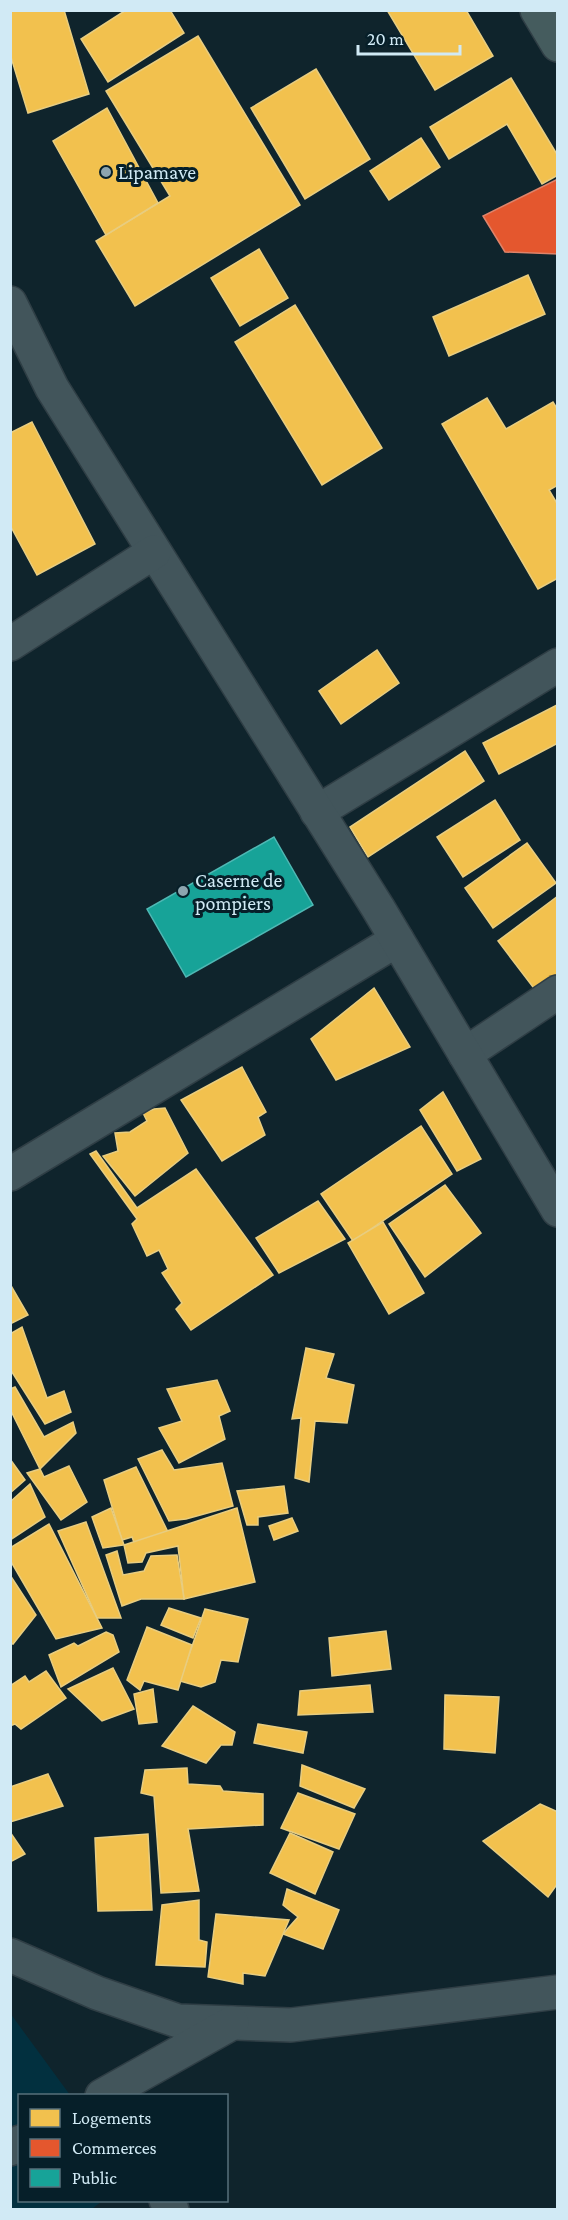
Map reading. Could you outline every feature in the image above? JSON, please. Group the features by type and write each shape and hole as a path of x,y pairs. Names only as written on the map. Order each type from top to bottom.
{"highway":[{"path":"537,10 558,45"}],"street":[{"path":"10,303 52,388 397,940 558,1210"},
{"path":"10,644 154,552"},
{"path":"317,812 558,665"},
{"path":"10,1174 397,940"},
{"path":"465,1054 558,992"},
{"path":"11,1955 97,1993 178,2021 291,2025 558,1992"},
{"path":"107,2094 234,2022"}],"shaded area":[{"path":"10,2013 69,2094 18,2094 18,2202 101,2202 92,2209 11,2209"}],"building: Logements":[{"path":"64,10 89,94 28,113 10,54 10,11"},
{"path":"126,10 170,10 184,33 108,82 81,39"},
{"path":"387,10 466,10 493,56 435,90"},
{"path":"198,36 300,205 135,306 96,241 170,196 106,91"},
{"path":"316,69 370,159 305,199 251,108"},
{"path":"511,78 558,156 558,175 542,184 507,124 449,159 430,127"},
{"name":"Lipamave","path":"107,108 158,203 106,235 53,141"},
{"path":"421,138 440,167 389,200 370,171"},
{"path":"259,249 288,298 240,326 211,278"},
{"path":"528,275 545,314 449,356 433,317"},
{"path":"295,305 382,448 322,485 235,342"},
{"path":"487,398 506,429 553,402 558,410 558,485 549,490 558,505 558,578 538,589 442,424"},
{"path":"32,422 95,544 37,575 10,525 10,433"},
{"path":"377,650 399,683 341,724 319,691"},
{"path":"557,705 558,743 499,774 483,743"},
{"path":"465,751 484,781 368,857 350,827"},
{"path":"495,800 520,840 463,877 437,837"},
{"path":"527,843 556,883 493,928 465,888"},
{"path":"558,896 558,974 536,991 498,941"},
{"path":"374,988 410,1047 336,1080 311,1039"},
{"path":"242,1067 266,1112 258,1117 265,1135 222,1161 181,1100"},
{"path":"443,1092 481,1159 457,1171 420,1110"},
{"path":"165,1108 188,1153 135,1196 103,1156 118,1151 115,1133 130,1132 147,1121 143,1113"},
{"path":"421,1126 452,1174 353,1241 321,1194"},
{"path":"96,1151 137,1208 196,1169 273,1275 191,1330 176,1309 182,1303 162,1273 168,1269 159,1250 147,1256 132,1224 137,1219 90,1154"},
{"path":"445,1185 481,1233 425,1277 389,1224"},
{"path":"318,1201 345,1239 279,1273 256,1238"},
{"path":"383,1222 424,1293 389,1314 348,1243"},
{"path":"10,1284 28,1315 10,1324"},
{"path":"22,1327 47,1398 64,1391 71,1412 45,1424 10,1369 10,1334"},
{"path":"306,1348 334,1354 326,1378 354,1385 347,1423 315,1421 309,1482 295,1478 301,1418 292,1419"},
{"path":"217,1380 230,1411 219,1416 225,1439 179,1463 159,1428 182,1421 167,1389"},
{"path":"15,1387 44,1437 73,1422 76,1433 40,1469 10,1409 10,1389"},
{"path":"162,1450 174,1470 222,1463 233,1506 186,1519 169,1521 138,1459"},
{"path":"10,1459 25,1480 10,1493"},
{"path":"69,1466 87,1502 61,1520 27,1473 40,1469 44,1477"},
{"path":"136,1467 168,1532 135,1545 132,1537 122,1540 104,1480"},
{"path":"30,1484 45,1517 10,1540 10,1502"},
{"path":"284,1486 288,1513 258,1517 258,1525 247,1525 237,1491"},
{"path":"111,1508 124,1545 103,1548 92,1517"},
{"path":"237,1508 255,1582 184,1599 178,1546 146,1553 142,1562 128,1563 124,1545"},
{"path":"292,1518 298,1531 274,1540 269,1526"},
{"path":"86,1522 121,1618 97,1618 58,1531"},
{"path":"49,1524 102,1628 56,1639 10,1560 10,1548"},
{"path":"117,1551 123,1575 144,1571 151,1556 177,1555 184,1599 141,1599 122,1606 106,1555"},
{"path":"10,1575 36,1615 13,1644 10,1643"},
{"path":"169,1608 201,1618 193,1638 161,1625"},
{"path":"205,1609 248,1619 238,1662 221,1660 215,1682 201,1687 180,1681"},
{"path":"147,1627 192,1645 178,1690 144,1681 140,1690 127,1680"},
{"path":"386,1631 391,1669 332,1676 329,1638"},
{"path":"106,1632 113,1635 119,1652 61,1687 49,1655 74,1643 78,1646"},
{"path":"113,1668 134,1709 102,1721 68,1689"},
{"path":"46,1671 66,1698 21,1729 15,1724 10,1726 10,1686 25,1676 29,1682"},
{"path":"370,1685 373,1712 298,1715 300,1691"},
{"path":"153,1689 157,1722 139,1724 134,1694"},
{"path":"445,1695 499,1697 495,1753 444,1749"},
{"path":"193,1706 235,1732 232,1745 221,1745 206,1763 162,1746"},
{"path":"258,1724 307,1732 303,1753 254,1743"},
{"path":"302,1765 365,1789 354,1808 300,1786"},
{"path":"187,1768 188,1784 220,1786 223,1791 263,1794 263,1825 188,1829 199,1891 161,1893 154,1796 141,1793 145,1770"},
{"path":"48,1774 63,1806 10,1822 10,1787"},
{"path":"298,1793 355,1814 339,1849 281,1828"},
{"path":"540,1804 558,1812 558,1883 548,1897 483,1841"},
{"path":"10,1832 25,1854 10,1862"},
{"path":"290,1833 333,1852 315,1894 270,1873"},
{"path":"148,1834 152,1910 98,1911 95,1838"},
{"path":"287,1889 339,1910 323,1949 283,1934 298,1917 283,1905"},
{"path":"199,1900 199,1940 207,1942 205,1967 156,1965 162,1905"},
{"path":"216,1914 289,1920 265,1976 243,1973 243,1984 208,1977"}],"building: Commerces":[{"path":"558,179 558,254 505,252 483,216"}],"building: Public":[{"path":"274,837 313,905 186,977 147,909"}],"place":[{"name":"Lipamave","path":"106,172"},
{"name":"Caserne de pompiers","path":"183,891"}]}
